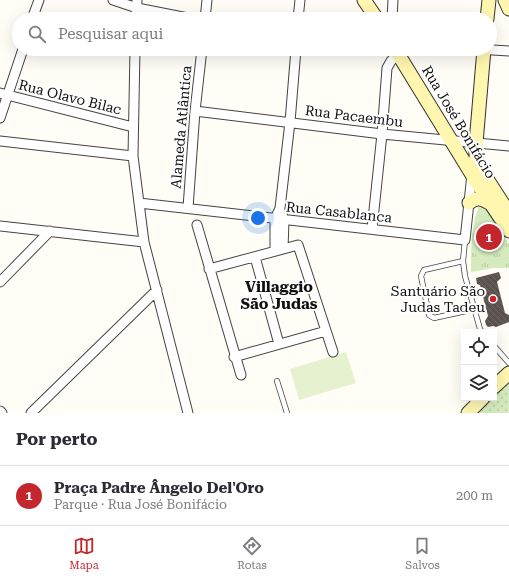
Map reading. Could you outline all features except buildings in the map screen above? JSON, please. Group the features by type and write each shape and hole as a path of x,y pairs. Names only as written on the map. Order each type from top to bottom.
{"street":[{"path":"35,12 39,0"},
{"path":"113,0 137,4 167,12"},
{"path":"206,12 207,0"},
{"path":"299,12 300,0"},
{"path":"364,0 372,12"},
{"path":"393,12 394,0"},
{"path":"488,12 489,0"},
{"path":"505,0 509,9"},
{"path":"497,50 509,51"},
{"path":"0,118 4,95 20,56"},
{"path":"135,56 133,127 134,156 144,242 188,413"},
{"name":"Alameda Atlântica","path":"188,208 195,111 201,56"},
{"path":"279,250 279,219 290,122 295,56"},
{"path":"372,229 387,68 393,56"},
{"name":"Rua José Bonifácio","path":"400,56 509,231"},
{"name":"Rua José Bonifácio","path":"482,56 476,162 509,213"},
{"name":"Rua Olavo Bilac","path":"4,95 133,127"},
{"name":"Rua Pacaembu","path":"195,111 382,134 509,146"},
{"path":"0,141 134,156"},
{"path":"465,240 472,174"},
{"path":"469,203 473,199 477,198 491,204"},
{"name":"Rua Casablanca","path":"139,203 465,240"},
{"path":"0,226 144,242"},
{"path":"197,226 234,357 241,375"},
{"path":"0,282 50,231"},
{"path":"209,269 298,245 333,352"},
{"path":"255,257 279,344"},
{"path":"31,413 157,290"},
{"path":"234,357 326,331"},
{"path":"497,385 509,373"},
{"path":"468,413 480,401"}],"lane":[{"path":"465,240 463,261 465,276 481,329"},
{"path":"463,261 424,270 422,272 421,276 429,315 434,318 475,309"},
{"path":"497,349 509,363"},
{"path":"277,381 287,413"}],"green space":[{"path":"481,204 486,207 509,244 509,268 494,268 471,272 473,230 476,214"},
{"path":"346,352 356,383 299,400 290,369"},
{"path":"509,378 509,413 473,413 485,401 497,401 497,389"}],"place":[{"name":"Praça Padre Ângelo Del'Oro","path":"489,237"},
{"name":"Santuário São Judas Tadeu","path":"493,299"}],"district":[{"name":"Villaggio São Judas","path":"279,296"}]}
